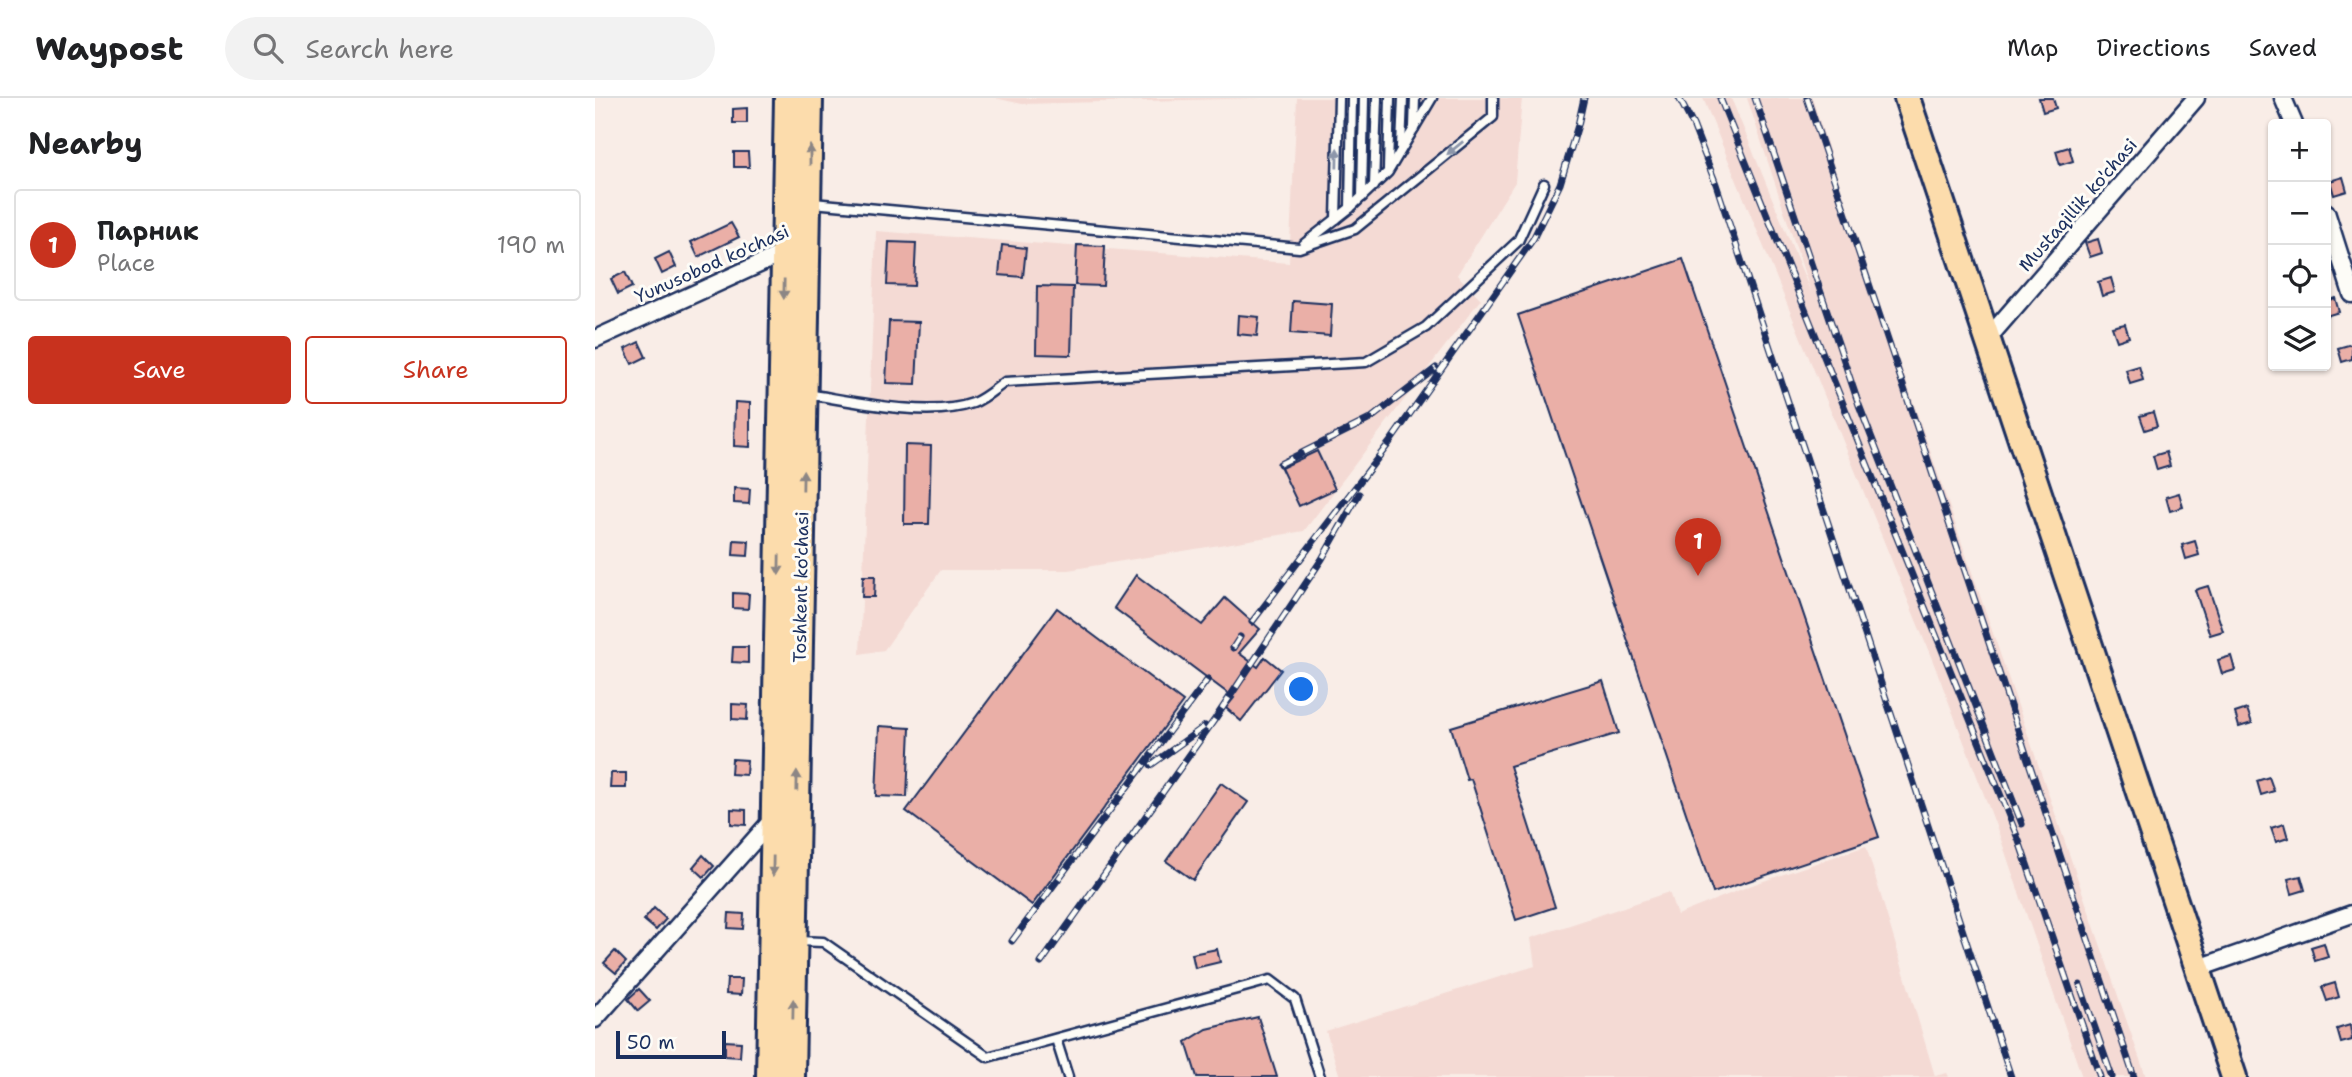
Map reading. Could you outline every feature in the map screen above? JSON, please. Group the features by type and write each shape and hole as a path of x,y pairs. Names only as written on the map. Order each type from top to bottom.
{"main road":[{"name":"Toshkent ko'chasi","path":"787,98 804,394 792,1077"},
{"name":"Toshkent ko'chasi","path":"769,1077 775,818 796,248 810,203 810,98"},
{"path":"1907,98 2234,1077"}],"street":[{"name":"Mustaqillik ko'chasi","path":"1988,338 2196,98"},
{"path":"2283,98 2292,119"},
{"path":"2331,228 2352,294"},
{"name":"Yunusobod ko'chasi","path":"595,339 796,248"},
{"path":"595,1019 775,818"},
{"path":"2199,968 2352,914"}],"lane":[{"path":"1336,219 1339,98"},
{"path":"1350,208 1352,98"},
{"path":"1362,197 1364,98"},
{"path":"1374,186 1377,98"},
{"path":"1388,172 1390,98"},
{"path":"1401,150 1403,98"},
{"path":"1413,131 1415,98"},
{"path":"810,203 1299,247 1355,229 1493,117 1493,98"},
{"path":"1299,247 1350,208 1388,172 1429,100"},
{"path":"804,394 902,408 944,408 974,403 1005,383 1366,362 1426,327 1518,241 1544,184"},
{"path":"794,941 823,943 988,1057 1270,980 1295,999 1320,1077"},
{"path":"1056,1040 1068,1077"}],"shaded area":[{"path":"995,98 1263,98 1022,104"},
{"path":"1297,98 1522,98 1515,182 1457,275 1481,299 1304,531 1068,570 941,570 884,650 860,654 876,231 1289,263"},
{"path":"1703,98 1731,98 1811,293 1747,98 1812,98 1867,268 2146,1077 2082,1077 1999,834 1938,674"},
{"path":"1866,846 1935,1076 1947,1073 1949,1077 1340,1077 1326,1031 1535,966 1531,938 1669,892 1677,915 1752,885"}],"building":[{"path":"2039,98 2053,98 2056,108 2043,112"},
{"path":"747,108 747,123 733,123 733,109"},
{"path":"2069,147 2073,161 2060,165 2056,151"},
{"path":"734,152 748,152 749,167 734,167"},
{"path":"2343,177 2347,191 2334,195 2331,181"},
{"path":"731,223 739,237 698,257 691,242"},
{"path":"2098,239 2102,253 2090,257 2085,243"},
{"path":"889,242 916,243 914,286 887,285"},
{"path":"1002,245 1026,248 1023,277 999,275"},
{"path":"1077,245 1105,246 1103,286 1075,285"},
{"path":"669,252 676,267 662,274 655,259"},
{"path":"1683,259 1879,837 1713,893 1518,315"},
{"path":"625,272 632,287 618,294 611,279"},
{"path":"2111,278 2115,292 2102,296 2098,282"},
{"path":"1037,286 1073,287 1071,355 1036,354"},
{"path":"2335,298 2339,312 2331,314 2331,308 2331,299"},
{"path":"1293,301 1332,304 1330,336 1291,333"},
{"path":"1238,315 1259,317 1257,336 1237,334"},
{"path":"889,321 919,322 916,384 886,383"},
{"path":"2125,324 2129,337 2117,341 2112,327"},
{"path":"639,342 646,357 632,364 625,349"},
{"path":"2352,344 2352,359 2342,362 2338,348"},
{"path":"2139,366 2143,380 2130,384 2126,370"},
{"path":"735,402 750,403 750,447 734,446"},
{"path":"2153,412 2157,426 2145,430 2140,416"},
{"path":"905,445 931,446 929,524 904,524"},
{"path":"1317,451 1335,489 1299,506 1281,468"},
{"path":"2166,452 2170,466 2157,470 2153,456"},
{"path":"734,488 750,489 749,504 734,503"},
{"path":"2179,493 2183,507 2170,511 2166,497"},
{"path":"734,540 749,541 748,556 733,555"},
{"path":"2195,541 2199,555 2186,559 2182,545"},
{"path":"1136,575 1202,625 1225,598 1260,629 1239,653 1258,667 1265,657 1281,670 1241,721 1226,708 1234,698 1114,608"},
{"path":"863,576 875,576 874,597 862,597"},
{"path":"2208,586 2223,631 2210,635 2195,590"},
{"path":"733,593 749,594 748,609 733,608"},
{"path":"1057,608 1183,702 1032,905 906,811"},
{"path":"733,647 748,647 748,663 732,662"},
{"path":"2231,656 2235,670 2222,674 2218,660"},
{"path":"1603,681 1619,733 1510,766 1555,907 1516,920 1471,779 1467,780 1451,727"},
{"path":"732,704 748,705 747,720 732,719"},
{"path":"2247,709 2252,723 2239,727 2235,713"},
{"path":"879,726 910,728 907,797 876,796"},
{"path":"732,759 747,760 746,775 731,774"},
{"path":"611,773 626,773 626,788 610,788"},
{"path":"2269,777 2274,791 2261,795 2257,781"},
{"path":"1221,783 1248,802 1193,880 1166,861"},
{"path":"731,809 746,810 746,825 731,824"},
{"path":"2284,824 2288,838 2276,842 2271,828"},
{"path":"703,855 714,866 704,877 693,867"},
{"path":"2301,876 2305,890 2292,894 2288,879"},
{"path":"654,908 666,919 656,930 644,920"},
{"path":"729,913 744,914 743,929 728,928"},
{"path":"2324,943 2328,957 2315,961 2311,947"},
{"path":"1217,949 1220,962 1195,968 1192,954"},
{"path":"615,951 626,962 616,973 604,963"},
{"path":"727,979 742,979 741,995 726,994"},
{"path":"2335,983 2339,997 2327,1001 2322,987"},
{"path":"639,989 650,1001 638,1011 628,999"},
{"path":"1258,1017 1277,1077 1197,1077 1186,1042 1207,1029"},
{"path":"2350,1025 2352,1040 2341,1043 2337,1029"},
{"path":"725,1041 741,1042 740,1057 725,1056"}],"railway":[{"path":"1252,622 1390,442 1533,239 1560,184 1584,98"},
{"path":"1679,98 1693,125 1716,184 2011,1077"},
{"path":"1720,98 2019,841 2100,1077"},
{"path":"1755,98 1859,405 2022,824"},
{"path":"1807,98 2134,1077"},
{"path":"1280,464 1370,419 1436,368"},
{"path":"1041,963 1215,719 1322,559 1359,494"},
{"path":"1233,648 1240,637"},
{"path":"1012,941 1208,679"},
{"path":"1151,765 1205,726"},
{"path":"2080,985 2112,1077"}],"place":[{"name":"Парник","path":"1698,576"}]}
